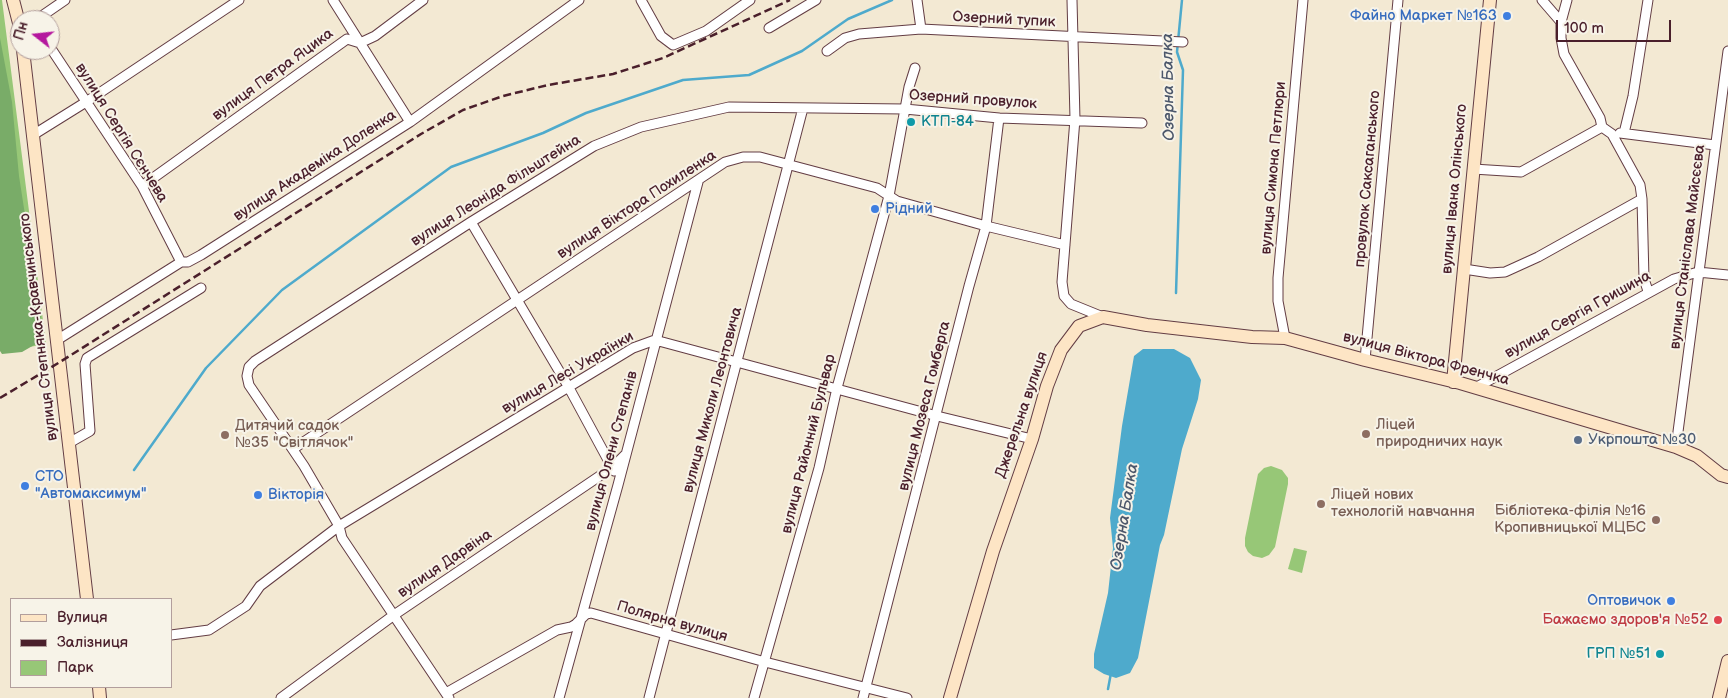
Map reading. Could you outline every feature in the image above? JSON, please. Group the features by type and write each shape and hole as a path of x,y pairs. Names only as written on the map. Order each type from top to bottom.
{"street":[{"path":"50,10 65,0"},
{"path":"33,134 86,102 239,0"},
{"path":"334,0 410,122"},
{"name":"вулиця Петра Яцика","path":"142,186 347,39 360,43 375,36 423,0"},
{"name":"вулиця Академіка Доленка","path":"58,340 181,262 188,262 201,255 410,122 579,0"},
{"path":"641,0 661,36 673,45 706,31 750,0"},
{"path":"769,28 816,0"},
{"path":"917,0 921,29"},
{"path":"1072,0 1075,119 1062,282 1064,296 1071,304 1103,318"},
{"name":"вулиця Симона Петлюри","path":"1285,338 1278,301 1278,278 1303,0"},
{"name":"провулок Саксаганського","path":"1365,360 1398,0"},
{"name":"вулиця Івана Олінського","path":"1453,382 1490,0"},
{"path":"1542,0 1561,22"},
{"path":"1567,0 1561,22 1560,38 1564,54 1600,118 1602,128 1612,134 1640,185 1644,279 1648,291"},
{"path":"1624,133 1633,96 1648,0"},
{"name":"Озерний тупик","path":"827,50 845,38 859,34 921,29 1072,38 1183,42"},
{"name":"вулиця Станіслава Майсєєва","path":"1676,447 1728,51"},
{"name":"вулиця Степняка-Кравчинського","path":"24,60 87,598"},
{"name":"вулиця Сергія Сєнчева","path":"59,60 142,186 181,262"},
{"name":"вулиця Районний Бульвар","path":"754,698 819,468 837,388 889,196 909,87 915,68"},
{"name":"вулиця Леоніда Фільштейна","path":"293,449 249,385 247,376 249,367 255,361 471,222 594,146 641,127 729,106 803,108"},
{"name":"Озерний провулок","path":"803,108 905,109 999,118 1142,122"},
{"name":"вулиця Миколи Леонтовича","path":"649,698 803,108"},
{"name":"вулиця Мозеса Гомберга","path":"862,698 986,226 999,118"},
{"path":"1473,168 1521,172 1602,128"},
{"path":"1612,134 1624,133 1715,145"},
{"name":"вулиця Віктора Похиленка","path":"293,449 698,182 725,162 743,157 760,157 876,188 897,201 986,226 1065,245"},
{"name":"вулиця Олени Степанів","path":"558,698 582,618 698,182"},
{"path":"1464,269 1490,273 1506,272 1538,257 1642,199"},
{"path":"471,222 568,386 613,467 618,485"},
{"name":"вулиця Сергія Гришина","path":"1474,388 1648,291 1674,279 1698,272 1728,275"},
{"path":"69,444 90,431 85,364 87,358 201,288"},
{"name":"вулиця Віктора Френчка","path":"1103,318 1245,336 1285,338 1453,382 1676,447 1697,456 1721,475 1728,476"},
{"name":"Джерельна вулиця","path":"950,698 993,551 1032,439 1047,386 1061,350 1079,326 1103,318"},
{"name":"вулиця Лесі Українки","path":"172,635 209,630 246,606 260,586 339,526 568,386 633,348 655,340 936,416 1032,439"},
{"path":"293,449 339,526 342,538 448,696"},
{"name":"вулиця Дарвіна","path":"281,698 394,615 613,467 626,455"},
{"name":"Полярна вулиця","path":"448,696 557,630 571,628 586,614 590,614 765,662 908,698"},
{"path":"1719,698 1728,661"}],"green space":[{"path":"0,0 2,0 46,344 18,349 0,313"},
{"path":"0,38 12,102 19,176 32,260 32,289 41,317 41,341 22,352 2,354 0,351"},
{"path":"1271,466 1282,470 1288,478 1288,484 1275,547 1269,555 1262,558 1253,556 1248,552 1245,546 1245,538 1258,474 1264,468"},
{"path":"1294,548 1307,551 1302,573 1288,569"}],"water":[{"path":"1143,349 1174,349 1190,358 1201,380 1198,399 1182,449 1164,535 1160,545 1138,658 1130,673 1116,678 1094,668 1094,654 1108,593 1113,548 1110,518 1122,426 1134,356"}],"waterway":[{"path":"134,470 206,368 282,290 451,167 543,133 586,113 683,80 749,75 802,51 848,19 892,0"},
{"name":"Озерна Балка","path":"1176,293 1183,70 1177,52 1182,0"},
{"name":"Озерна Балка","path":"1108,689 1111,673"}],"railway":[{"path":"0,398 421,134 463,110 503,96 548,85 613,74 663,58 790,0"}],"place":[{"name":"Файно Маркет №163","path":"1507,16"},
{"name":"КТП-84","path":"911,122"},
{"name":"Рідний","path":"875,209"},
{"name":"Ліцей природничих наук","path":"1366,434"},
{"name":"Дитячий садок №35 \"Світлячок\"","path":"225,435"},
{"name":"Укрпошта №30","path":"1578,440"},
{"name":"СТО \"Автомаксимум\"","path":"25,486"},
{"name":"Вікторія","path":"258,495"},
{"name":"Ліцей нових технологій навчання","path":"1321,504"},
{"name":"Бібліотека-філія №16 Кропивницької МЦБС","path":"1656,520"},
{"name":"Оптовичок","path":"1671,601"},
{"name":"Бажаємо здоров'я №52","path":"1718,620"},
{"name":"ГРП №51","path":"1660,654"}]}
